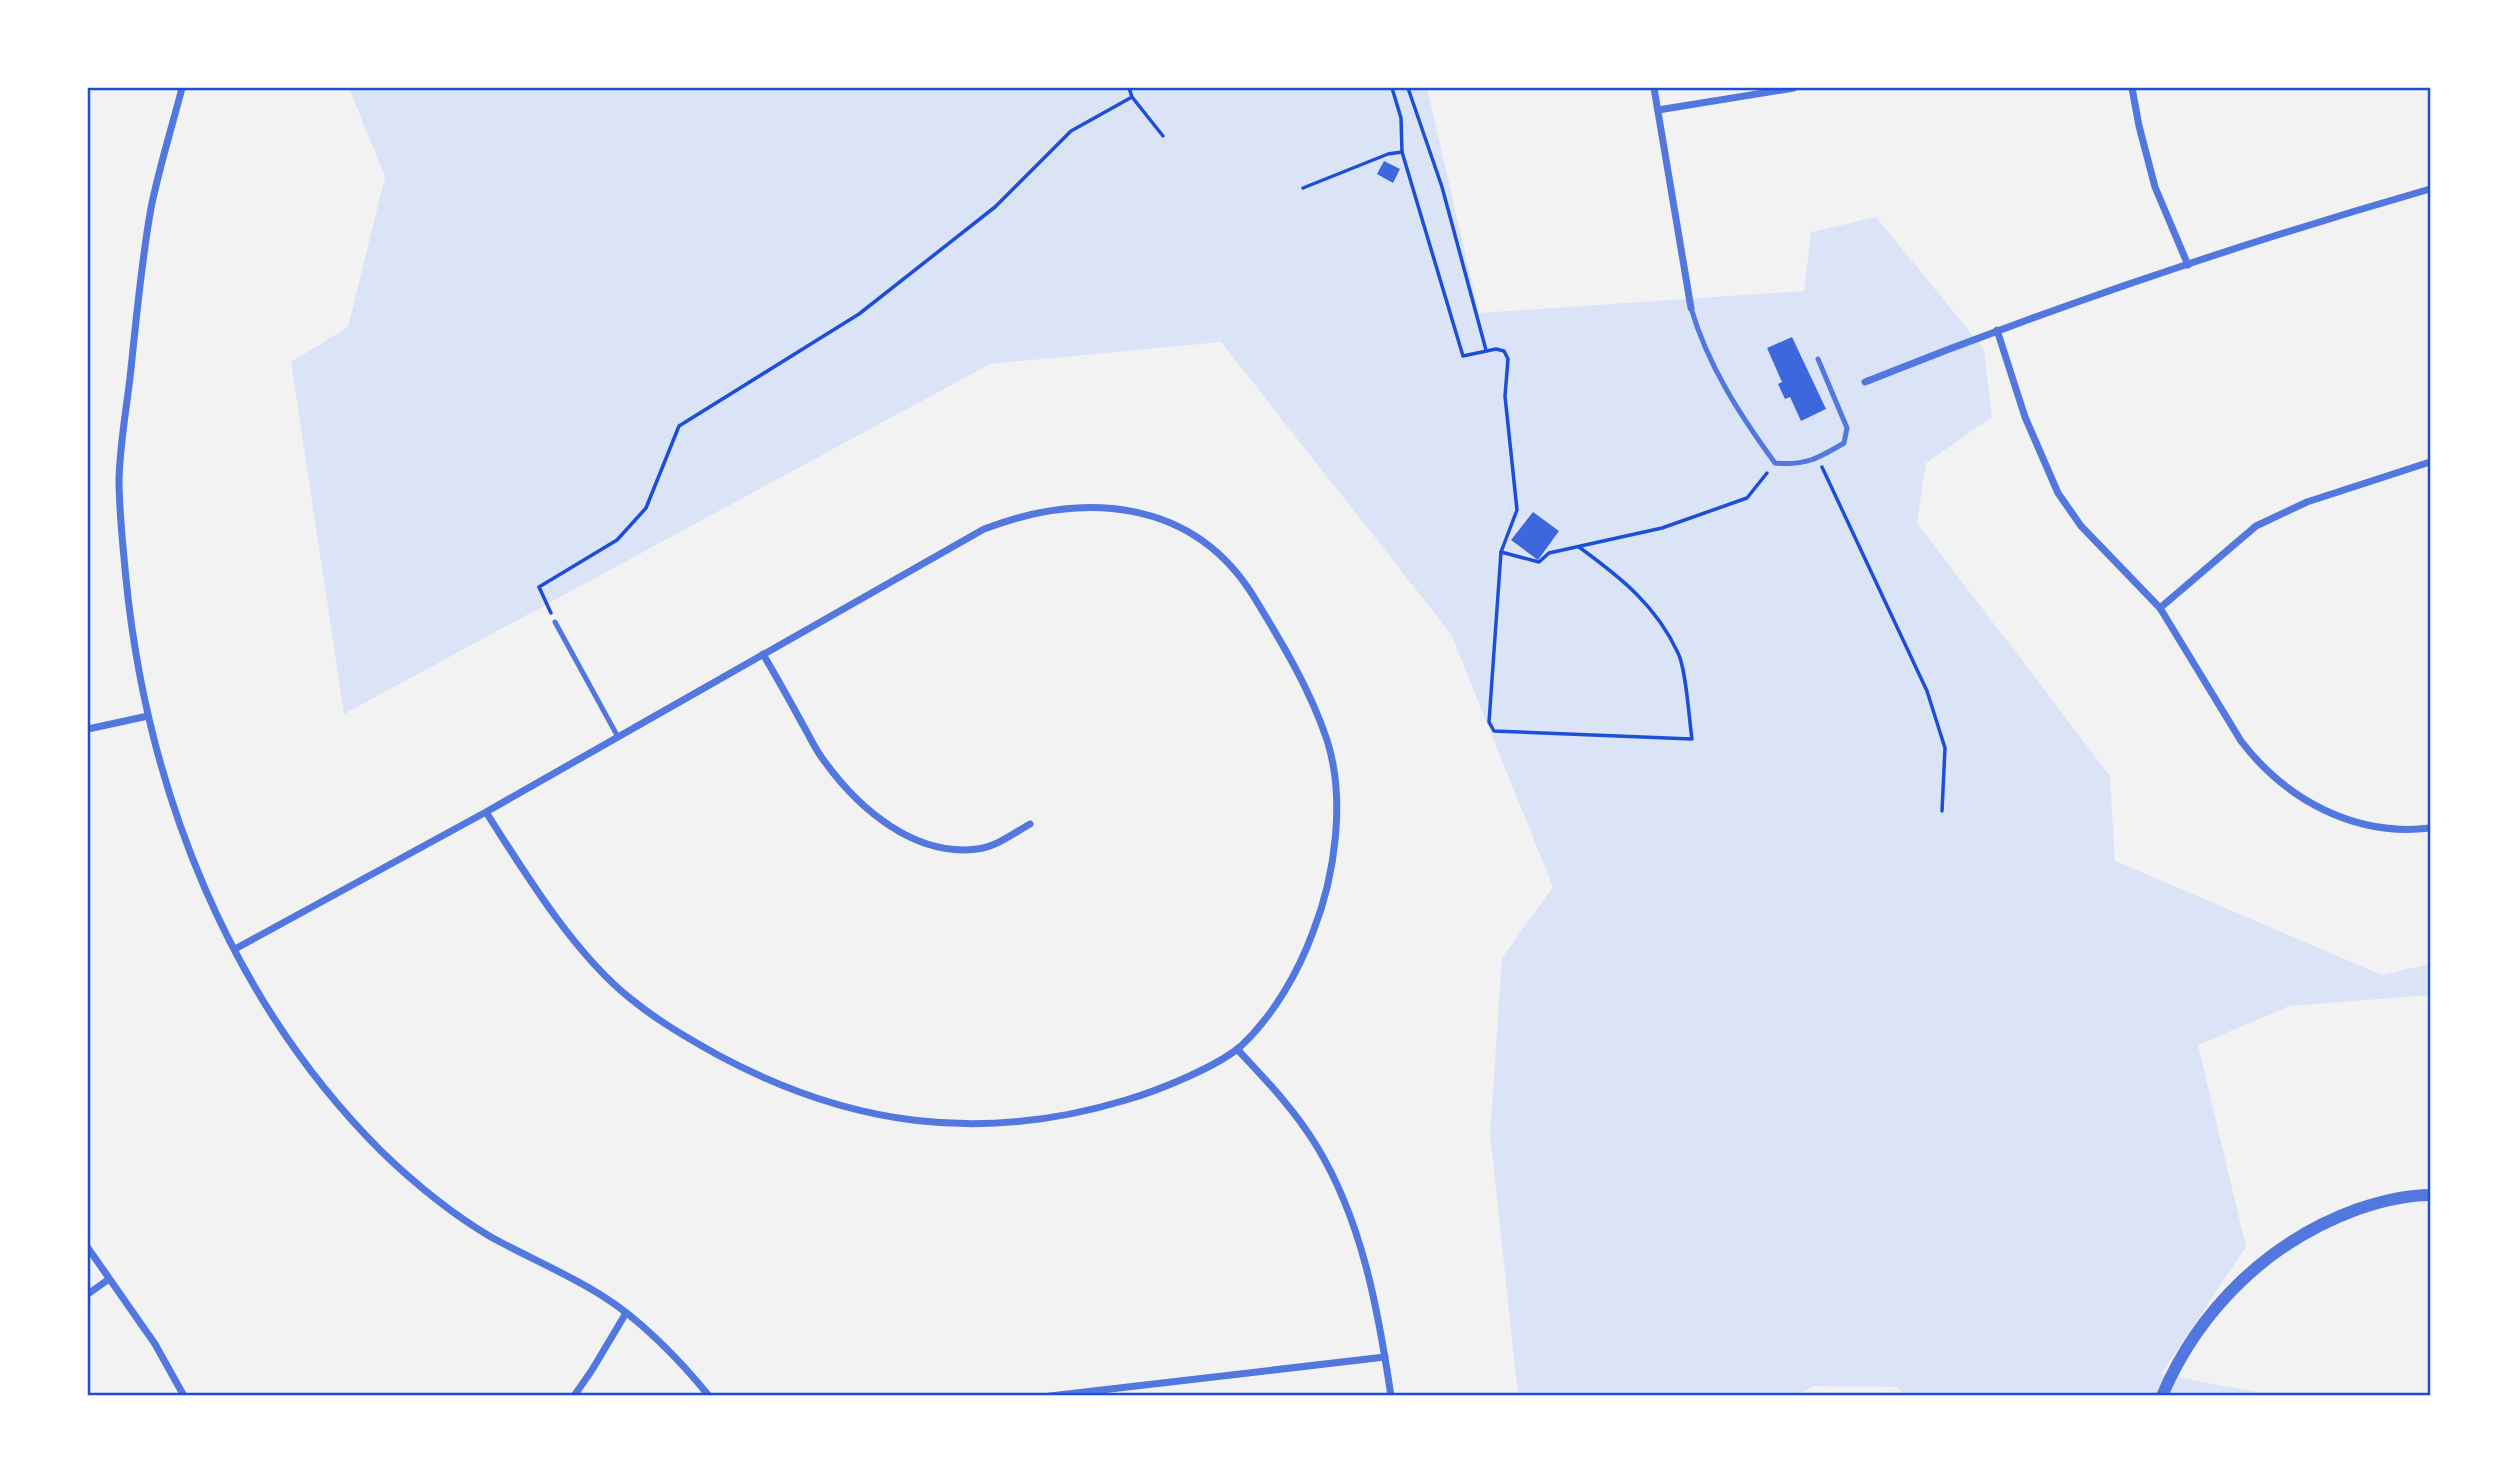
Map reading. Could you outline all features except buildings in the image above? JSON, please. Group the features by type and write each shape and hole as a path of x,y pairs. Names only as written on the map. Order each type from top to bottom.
{"street":[{"path":"182,88 151,208 119,474 120,523 135,657 174,813 207,891 268,1011 309,1069 382,1151 439,1200 488,1235 600,1294 626,1313 692,1375 709,1395"},
{"path":"1654,88 1691,308"},
{"path":"1658,110 1794,88"},
{"path":"2132,88 2155,187 2188,265"},
{"path":"1865,382 1997,330 2188,265 2431,189"},
{"path":"1997,330 2025,417 2058,493 2081,526 2160,608 2254,758 2285,788 2321,810 2362,824 2404,830 2431,828"},
{"path":"2160,608 2256,526 2307,502 2431,462"},
{"path":"235,949 486,812 984,529 1020,516 1068,507 1121,508 1156,517 1215,550 1244,580 1293,660 1328,742 1336,815 1328,885 1306,950 1271,1010 1237,1049 1191,1075 1143,1095 1093,1110 1041,1120 989,1124 936,1123 884,1117 833,1104 783,1087 669,1028 626,996 563,925 525,873 486,812"},
{"path":"763,654 824,760 848,790 876,815 906,835 929,846 978,849 1003,840 1030,824"},
{"path":"88,729 148,716"},
{"path":"1237,1049 1281,1096 1316,1145 1343,1196 1360,1245 1374,1299 1391,1395"},
{"path":"2162,1395 2186,1348 2205,1320 2236,1285 2280,1248 2310,1230 2374,1203 2411,1195 2431,1195"},
{"path":"88,1248 155,1344 184,1395"},
{"path":"88,1294 109,1279"},
{"path":"574,1395 593,1370 626,1313"},
{"path":"1050,1395 1385,1357"}],"lane":[{"path":"1691,308 1700,338 1714,369 1751,431 1775,463 1795,465 1818,459 1844,443 1847,428 1818,359"},
{"path":"555,622 618,737"}],"path":[{"path":"1129,88 1132,97 1163,136"},
{"path":"1392,88 1401,118 1402,152 1463,356 1496,349 1504,351 1508,359 1505,396 1517,510 1501,552 1489,722 1494,732 1692,738 1679,654 1653,613 1625,581 1579,547"},
{"path":"1408,88 1442,187 1486,350"},
{"path":"555,622 540,587 617,540 646,508 679,426 859,314 995,207 1071,131 1132,97"},
{"path":"1303,188 1388,154 1402,152"},
{"path":"1818,459 1927,691 1945,748 1942,811"},
{"path":"1501,552 1539,562 1549,553 1662,528 1747,498 1775,463"}],"shaded area":[{"path":"349,88 1427,88 1479,313 1804,291 1811,232 1876,217 1984,349 1992,417 1926,463 1917,523 2110,776 2115,861 2382,975 2430,964 2430,995 2289,1006 2198,1045 2246,1247 2161,1374 2271,1395 1906,1396 1897,1387 1813,1386 1796,1396 1518,1395 1490,1134 1502,958 1553,887 1451,634 1221,342 990,364 344,714 291,362 348,327 385,177"}]}
